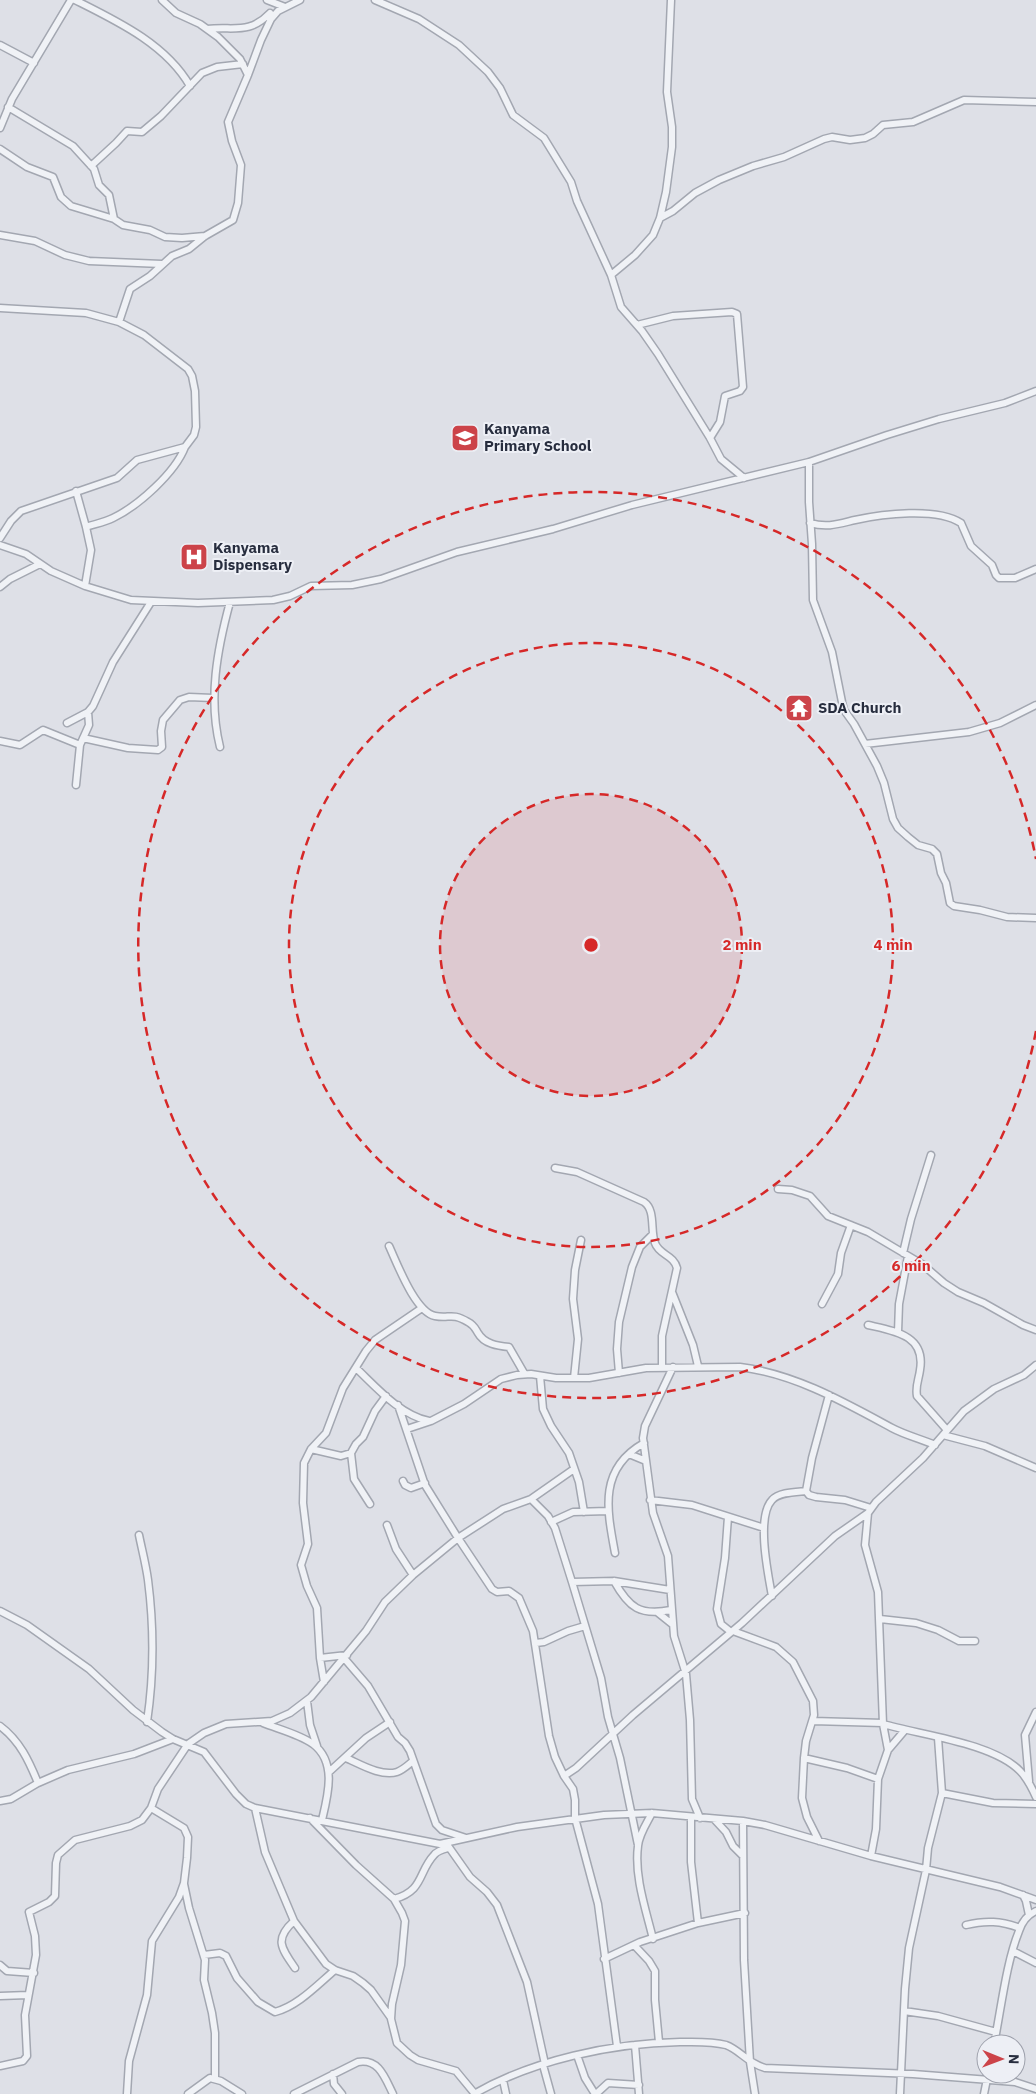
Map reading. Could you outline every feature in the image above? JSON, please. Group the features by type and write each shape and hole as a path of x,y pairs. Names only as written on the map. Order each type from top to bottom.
{"street":[{"path":"0,128 8,107 71,0"},
{"path":"76,0 115,21 151,44 179,69 190,86"},
{"path":"162,0 176,13 207,29 233,50 248,75"},
{"path":"267,0 285,7"},
{"path":"119,322 130,289 150,276 172,256 194,246 205,236 226,226 233,220 236,214 241,165 232,141 228,122 270,16 267,0"},
{"path":"207,29 224,27 247,29 298,0"},
{"path":"374,0 419,18 459,45 488,72 500,88 512,114 544,138 555,153 571,182 577,201 611,275 621,307 658,354 721,459 744,478"},
{"path":"611,275 653,235 660,218 670,168 672,147 672,127 667,92 671,0"},
{"path":"0,45 34,63"},
{"path":"90,166 116,144 127,131 142,132 202,73 217,67 243,64"},
{"path":"660,218 673,211 702,188 753,166 784,157 824,139 832,137 850,140 865,138 874,134 883,125 913,122 964,100 1036,102"},
{"path":"8,107 47,132 66,140 97,174 100,185 109,195 114,219"},
{"path":"0,149 27,167 53,177 61,197 71,206 114,219 123,225 150,230 165,237 205,236"},
{"path":"0,235 35,241 65,255 89,261 162,264"},
{"path":"0,308 86,313 119,322 135,329 180,362 188,369 192,376 196,427 194,435 185,446 175,465 147,494 115,517 86,527"},
{"path":"637,325 673,316 732,312 737,314 744,383 740,391 724,397 720,422 710,438"},
{"path":"0,545 26,554 51,571 85,586 131,600 151,602 230,602 273,600 290,596 311,586 352,585 381,579 457,552 529,536 632,505 809,462 896,432 1005,402 1036,391"},
{"path":"0,538 11,521 21,511 76,490 117,478 137,460 185,446"},
{"path":"809,462 814,605 832,652 844,710 871,753 884,783 893,819 898,828 918,845 932,849 937,854 941,873 954,906 980,910 1008,918 1036,918"},
{"path":"76,490 91,550 85,586"},
{"path":"810,523 827,526 885,516 942,514 961,523 970,546 992,566 999,578 1015,578 1036,569"},
{"path":"0,587 10,579 40,564"},
{"path":"67,723 88,712 98,699 116,656 151,602"},
{"path":"220,747 214,716 213,698 222,633 230,602"},
{"path":"0,741 20,745 43,730 82,742 128,748 160,749 162,747 161,731 163,720 180,700 189,697 213,698"},
{"path":"865,744 978,730 1000,723 1036,705"},
{"path":"76,785 82,742 88,725 88,712"},
{"path":"898,1332 899,1304 911,1219 931,1155"},
{"path":"555,1168 577,1172 646,1204 650,1211 652,1235 658,1250 676,1262 677,1268 662,1336 662,1367"},
{"path":"778,1189 792,1190 810,1196 828,1216 868,1232 905,1254 958,1292 1036,1330"},
{"path":"822,1304 838,1274 841,1253 851,1225"},
{"path":"619,1374 617,1349 619,1322 632,1267 640,1247 652,1235"},
{"path":"574,1378 578,1339 573,1298 575,1270 581,1240"},
{"path":"389,1246 408,1286 422,1308 435,1316 452,1315 464,1320 474,1326 479,1335 494,1345 509,1347 524,1374"},
{"path":"672,1292 693,1345 698,1366"},
{"path":"324,1682 320,1658 317,1608 307,1586 301,1566 308,1544 302,1503 304,1463 311,1450 326,1433 343,1388 366,1351 375,1340 422,1308"},
{"path":"868,1325 898,1332 916,1345 921,1353 920,1372 916,1389 917,1396 945,1433 985,1446 1036,1468"},
{"path":"564,1776 576,1768 633,1714 685,1669 732,1632 835,1536 869,1510 915,1466 979,1399 1003,1384 1024,1375 1036,1365"},
{"path":"407,1429 431,1422 464,1404 502,1379 524,1374 550,1378 601,1377 662,1367 698,1366 754,1369 814,1388 864,1411 892,1428 935,1445"},
{"path":"673,1367 643,1434 650,1500 668,1556 672,1624 685,1669 693,1805 700,1818"},
{"path":"356,1368 386,1396 416,1418 431,1422"},
{"path":"540,1376 542,1402 546,1416 569,1453 584,1512"},
{"path":"541,1385 550,1378"},
{"path":"829,1394 812,1458 806,1491 808,1495 845,1500 869,1510"},
{"path":"370,1504 354,1479 351,1453 363,1437 374,1411 386,1396"},
{"path":"398,1405 425,1483 458,1538 492,1589 497,1592 509,1592 519,1598 529,1619 536,1643 549,1736 555,1757 573,1789 575,1818 598,1904 604,1959 618,2046"},
{"path":"615,1554 608,1511 608,1495 613,1475 629,1454 644,1443"},
{"path":"311,1450 341,1456 351,1464"},
{"path":"341,1456 351,1453"},
{"path":"629,1454 646,1461"},
{"path":"0,2066 16,2063 26,2058 25,2018 28,1995 34,1973 36,1943 29,1912 49,1902 55,1896 58,1855 75,1840 130,1826 142,1820 151,1808 158,1789 188,1744 204,1733 226,1724 279,1719 307,1701 346,1657 385,1602 413,1575 458,1538 502,1509 531,1499 574,1469"},
{"path":"403,1481 405,1485 411,1488 425,1483"},
{"path":"772,1596 766,1560 764,1528 773,1499 786,1494 806,1491"},
{"path":"531,1499 551,1522 572,1582 601,1678 608,1717 614,1734 638,1844 640,1883 652,1939"},
{"path":"650,1500 692,1505 723,1513 728,1518 764,1528"},
{"path":"869,1510 865,1545 878,1592 883,1723 888,1750"},
{"path":"551,1522 566,1514 608,1511"},
{"path":"728,1518 725,1558 717,1609 721,1624 732,1632 770,1642 793,1662 813,1701 813,1721 806,1741 804,1758 802,1798 818,1841"},
{"path":"386,1525 396,1549 413,1575"},
{"path":"139,1535 148,1579 152,1640 152,1687 148,1722"},
{"path":"572,1582 614,1581 670,1590"},
{"path":"614,1581 631,1606 657,1612 671,1610"},
{"path":"0,1612 27,1625 89,1669 148,1722 173,1739 204,1752 246,1804 255,1808 447,1845 470,1877 487,1892 497,1905 528,1982 551,2094"},
{"path":"657,1612 672,1624"},
{"path":"880,1619 916,1623 938,1630 959,1641 975,1641"},
{"path":"742,1623 743,1635"},
{"path":"536,1643 544,1642 568,1630 586,1626"},
{"path":"320,1658 346,1657"},
{"path":"346,1657 368,1686 398,1737 405,1743 436,1824 442,1830 467,1838"},
{"path":"307,1701 310,1725 318,1749 326,1761 329,1772 328,1797 322,1820"},
{"path":"1029,1782 1025,1735 1036,1712"},
{"path":"813,1721 883,1723 989,1752 1009,1762 1020,1771 1029,1782 1036,1797"},
{"path":"262,1722 312,1744 318,1749"},
{"path":"329,1772 366,1738 390,1722"},
{"path":"0,1726 18,1742 38,1783"},
{"path":"870,1856 876,1829 878,1779 888,1750 906,1730"},
{"path":"900,2094 909,1948 926,1870 928,1848 942,1793 938,1738"},
{"path":"0,1801 11,1799 38,1783 68,1770 134,1754 173,1739"},
{"path":"346,1758 390,1774 398,1772 413,1761"},
{"path":"804,1758 840,1766 878,1779"},
{"path":"942,1793 993,1803 1036,1804"},
{"path":"693,1805 688,1817 698,1923"},
{"path":"126,2094 129,2061 147,1995 152,1941 179,1897 184,1883 187,1858 187,1832 180,1824 151,1808"},
{"path":"255,1808 265,1852 294,1921 326,1964 363,1983 375,1994 391,2019"},
{"path":"394,1900 406,1895 416,1886 434,1855 447,1845 467,1838 517,1827 575,1818 630,1813 652,1813 743,1821 765,1825 870,1856 1000,1887 1036,1900"},
{"path":"638,1844 652,1813"},
{"path":"310,1818 394,1900 402,1913 405,1921 401,1965 392,2004 391,2019 397,2043 403,2050 418,2060 456,2071 474,2094 503,2080 577,2055 618,2046 659,2042 699,2042 726,2046 750,2062 765,2068 901,2074 976,2080"},
{"path":"714,1819 742,1855"},
{"path":"743,1821 744,1960 750,2062 755,2094"},
{"path":"184,1883 189,1908 206,1965 204,1980 215,2033 215,2078"},
{"path":"1023,1895 1029,1915"},
{"path":"904,2011 938,2016 996,2032 1020,1928 1029,1915 1036,1912"},
{"path":"604,1959 634,1945 698,1923 745,1913"},
{"path":"294,1921 282,1934 280,1941 295,1968"},
{"path":"966,1925 996,1921 1020,1928"},
{"path":"634,1945 649,1961 655,1971 655,2000 659,2042"},
{"path":"1014,1950 1036,1963"},
{"path":"204,1955 220,1953 226,1956 237,1978 258,2002 275,2012 286,2008 302,1997 335,1970"},
{"path":"0,1965 2,1969 7,1971 34,1973"},
{"path":"0,1996 28,1995"},
{"path":"635,2045 640,2094"},
{"path":"577,2055 585,2078 595,2094 608,2083 639,2085"},
{"path":"294,2094 358,2062 372,2062 376,2065 392,2094"},
{"path":"333,2074 334,2084 342,2094"},
{"path":"188,2094 210,2078 215,2078 242,2094"},
{"path":"503,2080 506,2094"},
{"path":"1022,2084 1036,2088"}],"place":[{"name":"Kanyama Primary School","path":"465,438"},
{"name":"Kanyama Dispensary","path":"194,557"},
{"name":"SDA Church","path":"799,708"}]}
